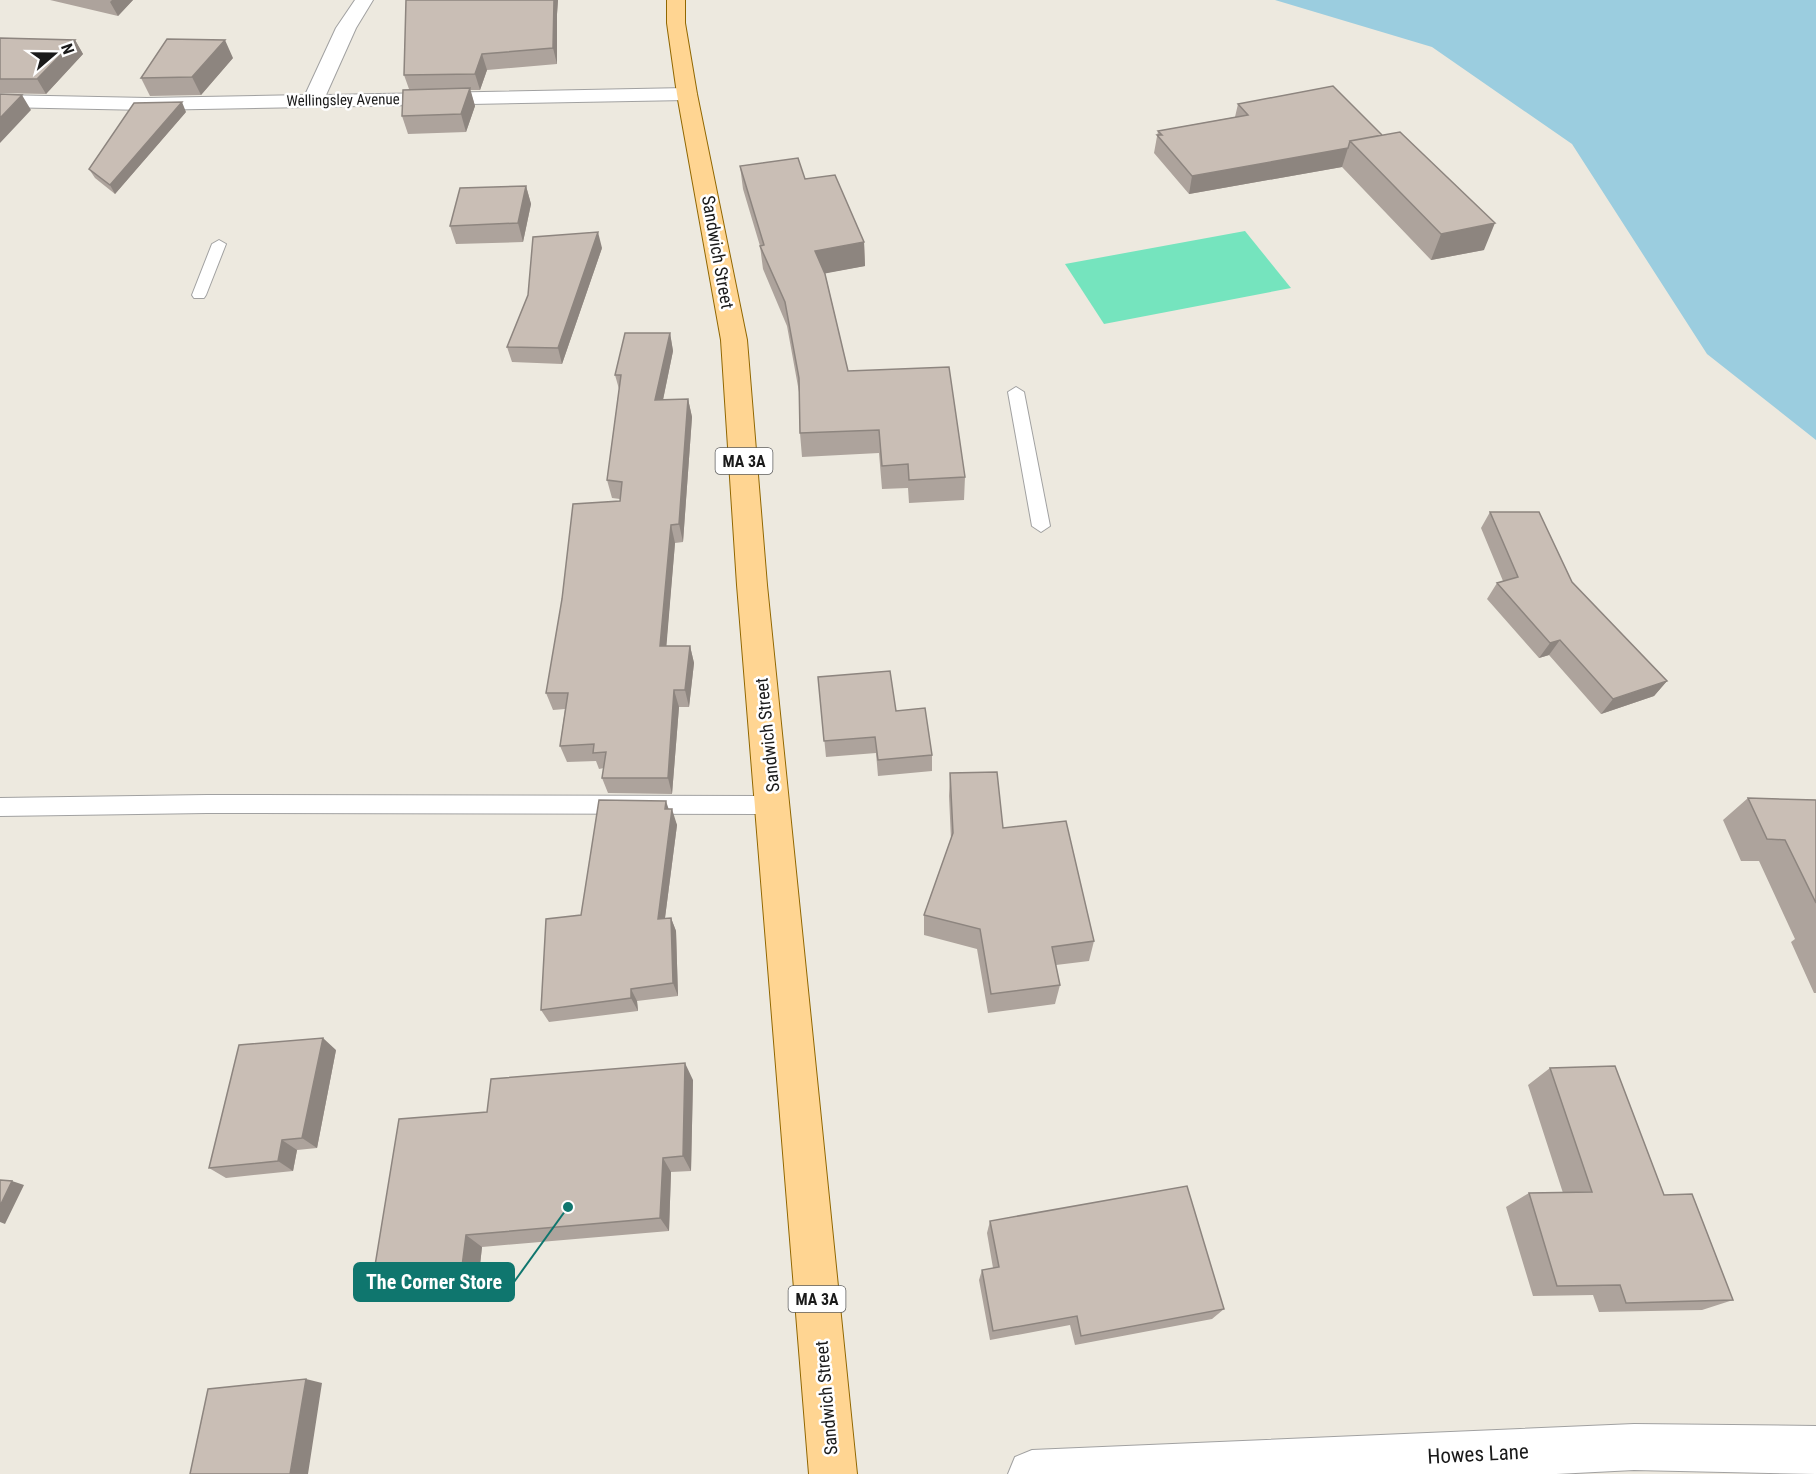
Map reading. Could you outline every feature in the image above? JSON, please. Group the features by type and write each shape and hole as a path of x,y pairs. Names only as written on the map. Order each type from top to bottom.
{"main road":[{"name":"Sandwich Street","path":"676,0 676,23 687,94 704,173 734,340 752,585 774,805 833,1474"}],"street":[{"path":"313,100 346,28 364,0"},
{"name":"Wellingsley Avenue","path":"0,101 147,104 687,94"},
{"name":"Howes Lane","path":"1032,1474 1634,1447 1816,1449"}],"lane":[{"path":"199,295 219,244"},
{"path":"1016,392 1041,526"},
{"path":"0,807 266,803 774,805"}],"green space":[{"path":"1245,231 1291,288 1104,324 1065,264"}],"water":[{"path":"1275,0 1816,0 1816,440 1707,354 1572,144 1432,47"}],"building":[{"path":"406,0 554,0 553,48 482,54 475,74 404,75"},
{"path":"0,38 75,40 37,79 0,79"},
{"path":"167,39 225,40 192,77 141,78"},
{"path":"1333,86 1382,135 1350,141 1348,148 1192,176 1157,135 1162,135 1158,131 1248,115 1238,104"},
{"path":"470,88 461,114 402,116 403,90"},
{"path":"0,94 22,95 0,118"},
{"path":"182,102 110,185 89,169 134,103"},
{"path":"1400,132 1495,223 1441,234 1350,141"},
{"path":"798,158 805,179 835,175 864,242 815,251 825,274 848,371 949,367 965,477 909,480 908,464 882,466 879,430 800,433 799,378 785,302 760,246 764,245 740,166"},
{"path":"526,186 518,223 450,226 460,188"},
{"path":"598,232 558,348 507,347 528,295 533,237"},
{"path":"625,333 670,333 655,400 688,399 679,524 671,525 660,646 690,646 685,690 674,690 668,778 602,778 606,752 593,753 594,744 560,746 568,693 546,693 562,599 573,504 620,501 622,482 607,480 621,375 615,375"},
{"path":"1490,512 1539,512 1572,582 1667,681 1613,699 1560,640 1550,643 1497,583 1518,577"},
{"path":"890,671 896,711 925,708 932,755 878,760 875,737 824,741 818,677"},
{"path":"997,772 1003,828 1066,821 1094,941 1052,947 1060,985 991,994 980,929 924,915 953,833 950,773"},
{"path":"1748,798 1816,800 1816,903 1785,840 1767,839"},
{"path":"599,800 666,801 665,809 672,809 658,919 671,918 673,983 631,989 631,998 541,1010 546,919 581,915"},
{"path":"323,1038 302,1138 282,1140 278,1161 209,1168 239,1045"},
{"path":"685,1063 683,1156 663,1158 660,1218 466,1235 460,1282 371,1290 399,1119 487,1112 491,1079"},
{"path":"1615,1066 1664,1195 1692,1194 1733,1300 1626,1303 1620,1285 1557,1286 1529,1193 1592,1192 1550,1068"},
{"path":"0,1180 12,1181 0,1206"},
{"path":"1187,1186 1224,1309 1081,1336 1077,1316 993,1331 982,1270 999,1267 990,1221"},
{"path":"306,1379 290,1474 190,1474 208,1389"}],"place":[{"name":"The Corner Store","path":"568,1207"}]}
